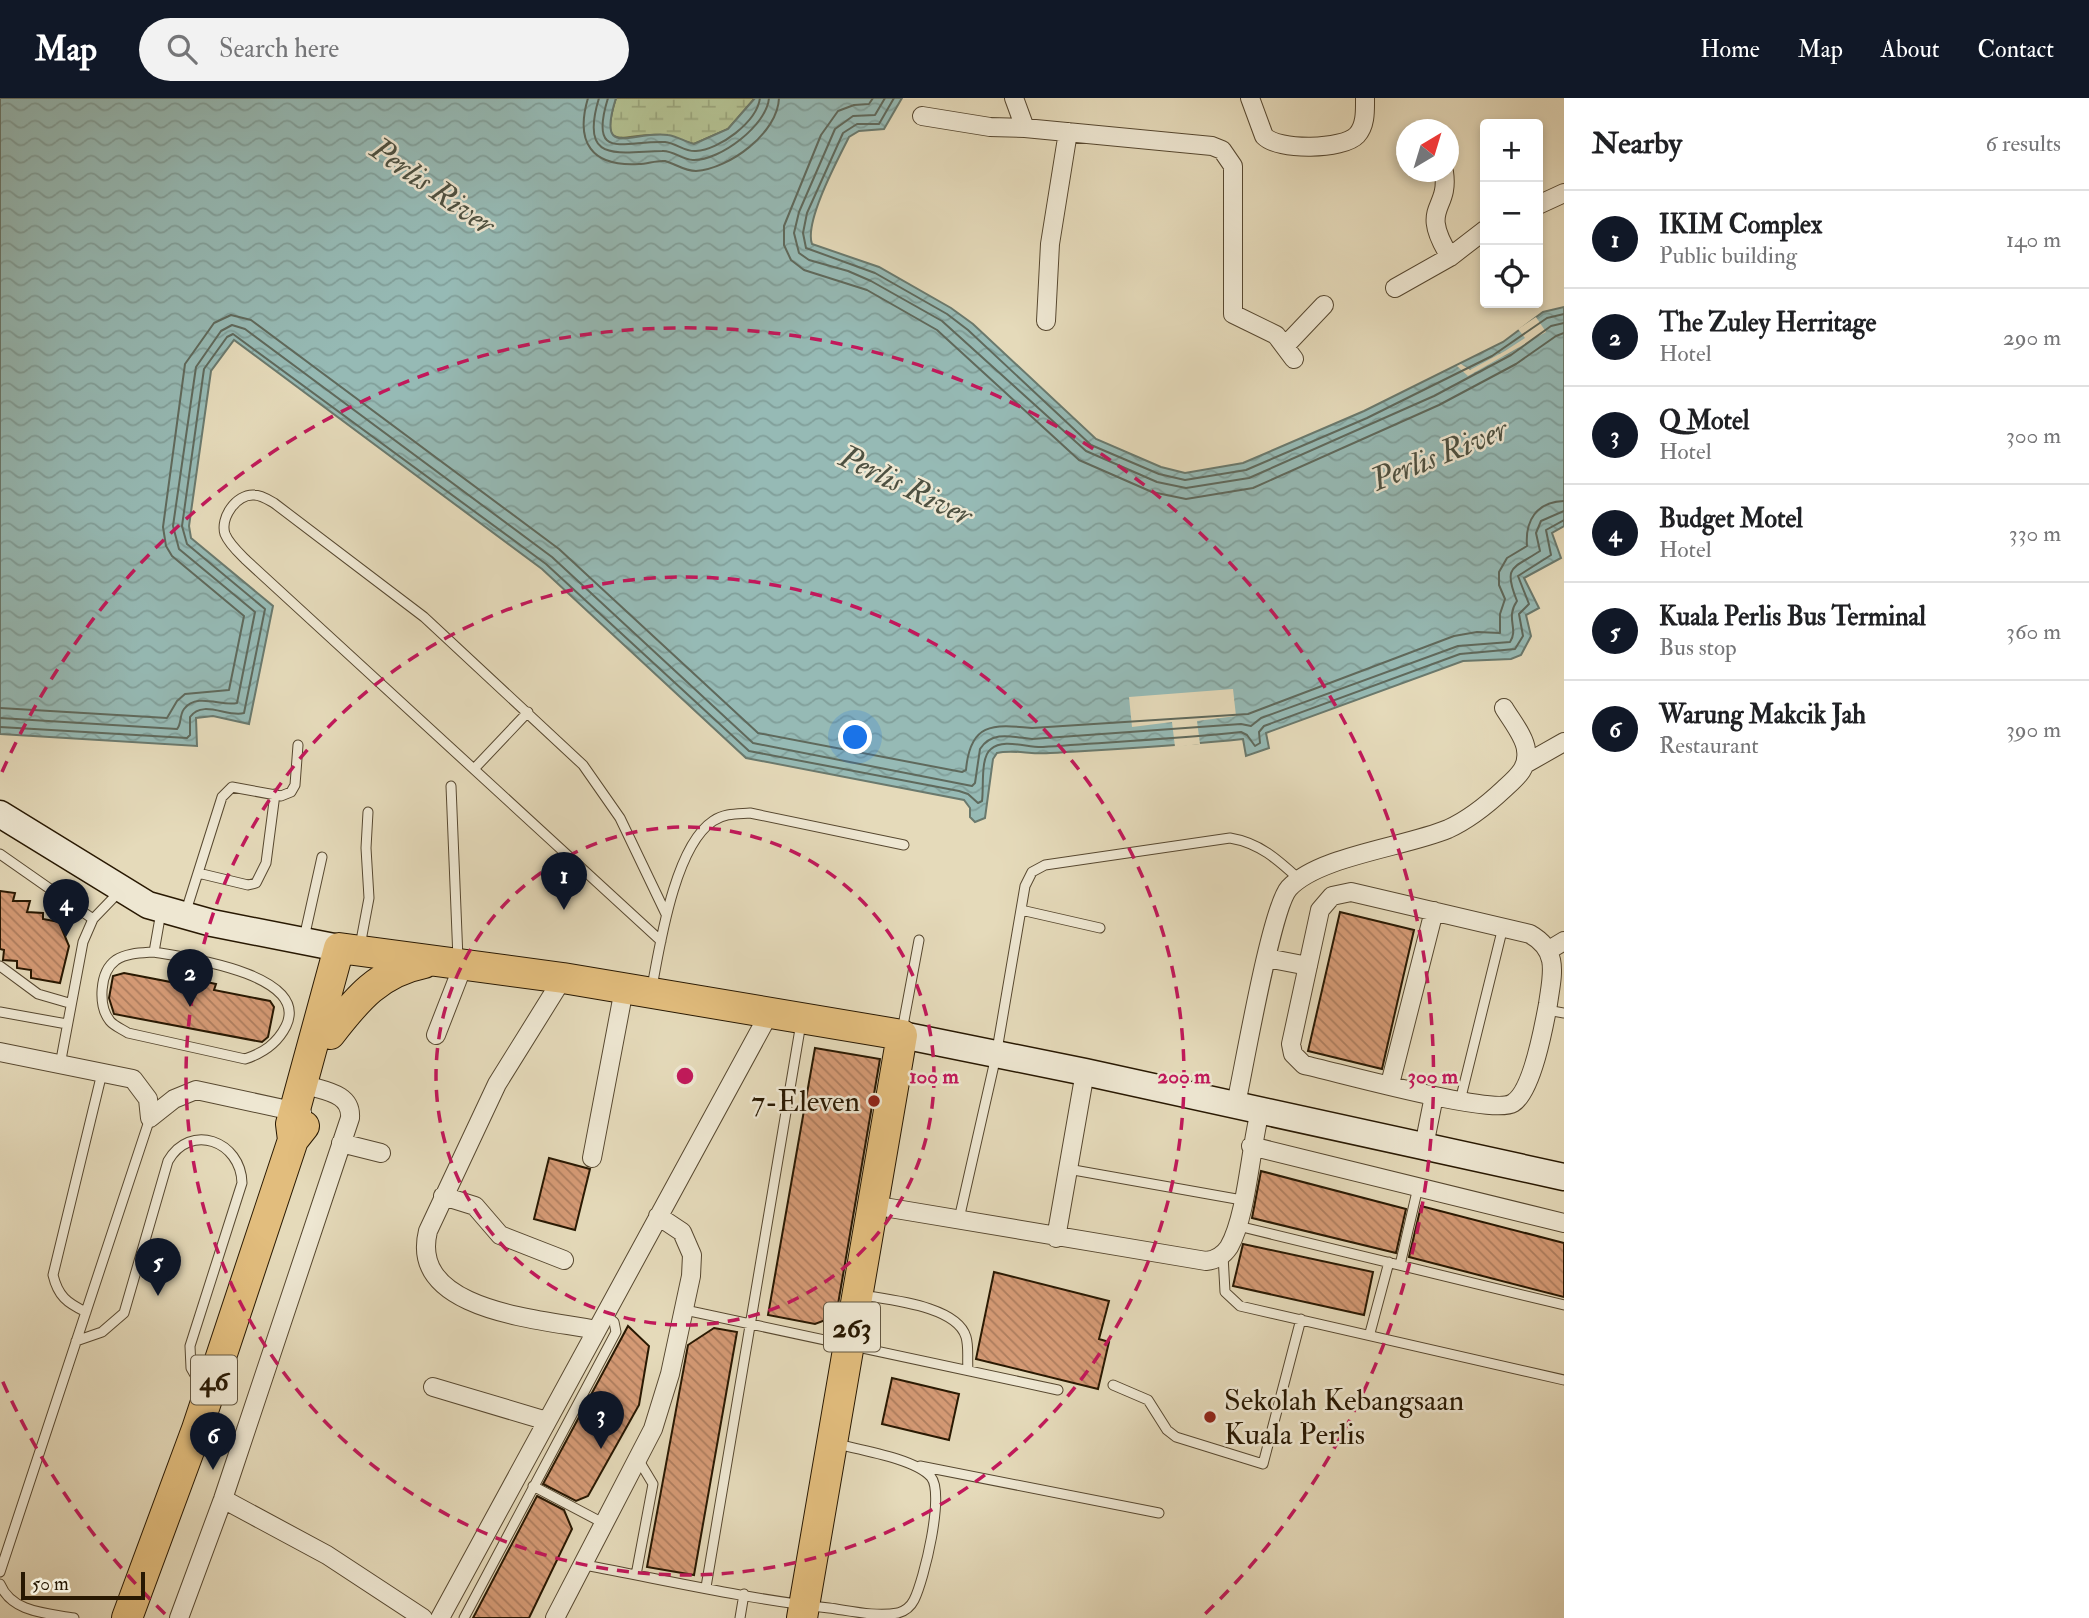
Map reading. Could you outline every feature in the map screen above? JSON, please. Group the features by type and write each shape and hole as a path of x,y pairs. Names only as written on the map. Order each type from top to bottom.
{"main road":[{"path":"0,814 47,841 121,890 173,913 303,943 563,978 902,1035 1085,1072 1564,1177"},
{"name":"46","path":"303,1108 331,1034 350,950"},
{"name":"46","path":"127,1618 209,1396 303,1108 350,950"},
{"path":"331,1034 353,1004 376,982 403,967 454,962"},
{"name":"263","path":"804,1612 902,1035"}],"street":[{"path":"1014,98 1025,128"},
{"path":"1250,98 1264,136 1283,147 1349,141 1360,131 1366,98"},
{"path":"922,116 978,126 1212,146 1229,158 1233,166 1233,311 1240,319 1276,335 1290,352 1324,305"},
{"path":"1046,321 1050,244 1068,132"},
{"path":"1443,182 1434,220 1439,239 1450,257"},
{"path":"1543,203 1564,193"},
{"path":"1395,288 1450,257 1480,234"},
{"path":"1504,708 1526,747 1527,763"},
{"path":"872,1205 1056,1238 1206,1261 1223,1255 1238,1226 1251,1146 1248,1108 1267,958 1282,900 1300,880 1327,866 1450,828 1496,796 1519,775 1527,763 1564,742"},
{"path":"1351,892 1503,927 1530,934 1556,946 1555,1012 1527,1087 1511,1105 1497,1107 1434,1096 1304,1065 1297,1059 1292,1044 1308,966 1320,910 1332,895 1351,892"},
{"path":"1390,1084 1434,911"},
{"path":"1267,958 1308,966"},
{"path":"436,1035 454,962"},
{"path":"563,978 497,1084 443,1196 424,1247 429,1269 447,1288 485,1307 600,1322"},
{"path":"593,1158 637,991"},
{"path":"440,1618 770,1012"},
{"path":"0,1052 133,1079 148,1098 150,1118"},
{"path":"1056,1238 1085,1072"},
{"path":"150,1118 174,1099 196,1090 303,1108 340,1096 349,1106 350,1118 223,1499 179,1618"},
{"path":"1424,1146 1434,1096"},
{"path":"341,1143 380,1153"},
{"path":"1251,1146 1564,1223"},
{"path":"443,1196 472,1204 500,1235 564,1259"},
{"path":"555,1618 606,1524 663,1403 685,1310 692,1255 682,1232 658,1216"},
{"path":"433,1387 547,1421"},
{"path":"223,1499 327,1555 423,1618"}],"lane":[{"path":"661,941 232,546 226,535 225,516 241,498 257,495 274,503 424,617 583,765 606,794 666,914"},
{"path":"474,769 528,712"},
{"path":"154,952 173,913 198,873 226,791 239,786 287,795 295,785 298,745"},
{"path":"451,786 454,962"},
{"path":"198,873 248,885 257,883 266,863 275,794"},
{"path":"350,950 369,898 366,848 368,812"},
{"path":"637,991 661,941 666,914 694,842 704,828 727,814 750,813 904,845"},
{"path":"959,1219 996,1056 1027,879 1045,864 1230,838 1257,845 1300,880"},
{"path":"0,854 93,919"},
{"path":"303,943 322,857"},
{"path":"60,1065 69,1003 83,942 93,919 121,890"},
{"path":"1021,910 1100,928"},
{"path":"1460,1101 1503,927"},
{"path":"902,1035 919,940"},
{"path":"154,952 219,964 272,986 283,996 288,1007 288,1022 281,1034 259,1055 245,1059 128,1033 112,1024 102,1003 103,984 109,967 116,960 132,954 154,952"},
{"path":"0,966 38,994 69,1003"},
{"path":"0,1012 67,1024"},
{"path":"706,1587 802,1019"},
{"path":"86,1312 71,1305 58,1292 53,1275 102,1073"},
{"path":"0,1572 150,1118"},
{"path":"76,1341 102,1332 124,1313 168,1161 179,1145 189,1140 209,1140 227,1150 236,1160 242,1183 190,1346 191,1368 209,1396"},
{"path":"1068,1170 1242,1200"},
{"path":"1400,1265 1418,1187"},
{"path":"1238,1226 1564,1305"},
{"path":"1223,1255 1225,1292 1233,1302 1563,1377"},
{"path":"1370,1334 1388,1262"},
{"path":"857,1293 915,1305 952,1318 966,1337 968,1370"},
{"path":"685,1310 1058,1390"},
{"path":"1114,1385 1148,1400 1167,1430 1175,1437 1264,1464 1301,1319"},
{"path":"464,1618 616,1332 614,1322 600,1322"},
{"path":"832,1443 914,1465 1159,1513"},
{"path":"636,1575 653,1484 638,1459"},
{"path":"584,1565 744,1594 804,1612 901,1612 910,1606 921,1580 938,1494 930,1475 914,1465"},
{"path":"533,1486 606,1524"},
{"path":"0,1584 8,1598 29,1610 74,1618"},
{"path":"740,1618 744,1594"}],"green space":[{"path":"616,98 755,98 728,129 694,144 662,135 619,138 613,135 610,129"}],"water":[{"name":"Perlis River","path":"0,98 616,98 611,117 614,136 621,138 668,135 694,144 728,129 755,98 902,98 884,129 859,131 849,137 817,206 811,234 812,244 879,267 951,308 973,324 1096,439 1161,467 1185,473 1243,463 1364,411 1503,342 1543,312 1564,307 1564,526 1552,533 1561,558 1524,578 1539,608 1526,615 1531,636 1521,655 1511,659 1463,661 1266,733 1269,748 1246,756 1243,739 1043,753 997,753 993,759 985,818 975,822 970,817 970,808 964,800 746,758 542,569 234,340 211,371 189,526 191,538 273,606 249,724 213,716 196,718 197,746 0,734"}],"pier":[{"path":"1536,317 1546,332 1468,376 1457,366 1461,364 1470,370 1505,351 1525,338 1518,329"},
{"path":"1233,689 1236,716 1197,721 1200,744 1175,747 1172,722 1132,727 1129,697"}],"building":[{"path":"0,891 15,893 13,901 30,901 27,912 43,913 43,919 59,922 69,946 60,983 31,978 31,970 17,968 17,961 3,960 4,950 0,949"},
{"path":"1340,912 1414,930 1382,1069 1308,1051"},
{"path":"124,973 176,983 178,976 216,984 214,990 270,1001 274,1007 268,1037 262,1042 114,1014 109,998 113,976"},
{"path":"815,1048 880,1059 836,1316 815,1324 768,1315"},
{"path":"549,1158 590,1169 575,1230 534,1219"},
{"path":"1261,1171 1406,1209 1396,1253 1252,1218"},
{"path":"1421,1206 1564,1243 1564,1297 1409,1257"},
{"path":"1243,1244 1373,1272 1364,1315 1233,1286"},
{"path":"994,1272 1109,1301 1099,1339 1109,1342 1098,1389 976,1359"},
{"path":"628,1326 649,1346 639,1405 588,1496 576,1501 543,1484"},
{"path":"714,1328 737,1332 694,1575 647,1567 688,1345"},
{"path":"892,1378 959,1394 949,1440 882,1424"},
{"path":"537,1496 564,1510 572,1529 529,1618 473,1618"}],"place":[{"name":"IKIM Complex","path":"564,910"},
{"name":"Budget Motel","path":"66,937"},
{"name":"The Zuley Herritage","path":"190,1007"},
{"name":"7-Eleven","path":"874,1101"},
{"name":"Kuala Perlis Bus Terminal","path":"158,1296"},
{"name":"Sekolah Kebangsaan Kuala Perlis","path":"1210,1417"},
{"name":"Q Motel","path":"601,1449"},
{"name":"Warung Makcik Jah","path":"213,1470"}]}
